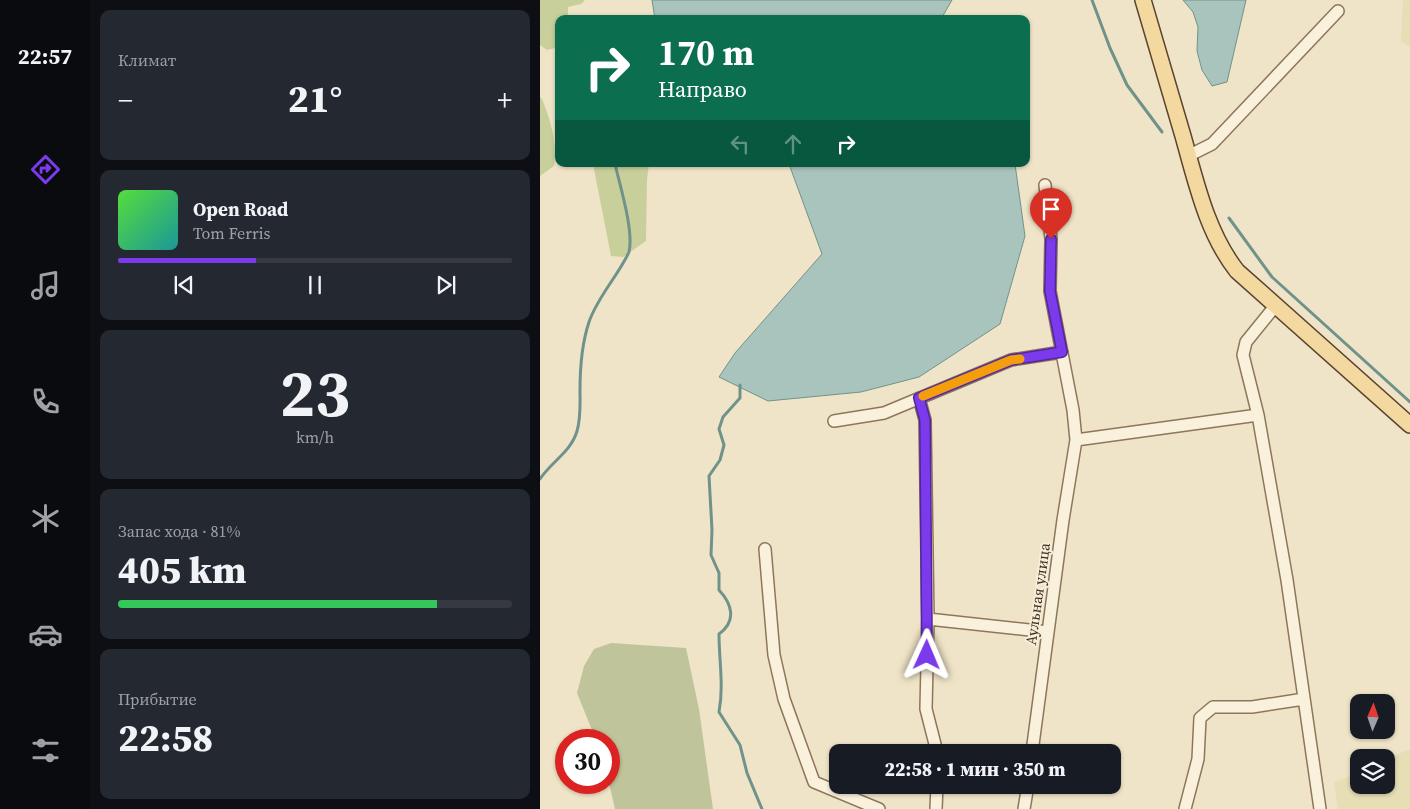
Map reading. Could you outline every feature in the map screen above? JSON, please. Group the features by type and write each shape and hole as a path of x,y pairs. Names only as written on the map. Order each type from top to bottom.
{"main road":[{"path":"1143,0 1188,156 1219,246 1237,271 1410,425"}],"street":[{"path":"1188,156 1212,144 1338,11"},
{"name":"Аульная улица","path":"1033,744 1063,520 1076,440 1074,410 1050,291 1051,239 1045,184"},
{"path":"1276,306 1246,342 1244,364 1258,415 1287,580 1320,809"},
{"path":"834,421 884,413 1011,360 1062,352"},
{"path":"919,398 925,420 928,619 926,709 936,744"},
{"path":"1076,440 1258,415"},
{"path":"765,548 774,655 784,699 814,782 880,809"},
{"path":"928,619 1048,632"},
{"path":"1186,809 1198,759 1200,718 1213,707 1252,707 1304,699"},
{"path":"936,809 937,794"},
{"path":"1024,809 1026,794"}],"shaded area":[{"path":"1403,0 1410,0 1410,47 1401,41"},
{"path":"1410,750 1410,809 1338,809 1334,783 1350,776 1350,794 1395,794 1395,755"}],"green space":[{"path":"540,0 585,0 581,4 568,7 568,15 555,15 555,48 547,50 540,45"},
{"path":"540,97 551,124 555,157 554,166 540,176"},
{"path":"594,167 649,167 646,241 623,257 611,256"},
{"path":"611,643 686,648 699,709 713,809 615,809 612,794 620,794 620,729 592,729 577,693 584,666 594,649"}],"water":[{"path":"652,0 952,0 943,15 654,15"},
{"path":"1183,0 1246,0 1227,82 1212,86 1202,70 1197,51 1198,27 1193,12"},
{"path":"790,167 1015,167 1025,236 1000,324 919,377 861,392 768,401 719,377 735,353 822,254"}],"waterway":[{"path":"1092,0 1110,48 1127,85 1162,132"},
{"path":"540,479 566,451 577,431 580,410 581,364 589,322 597,303 629,252 630,232 616,167"},
{"path":"1229,218 1272,277 1410,402"},
{"path":"740,385 740,398 723,417 719,429 724,445 720,460 709,476 712,530 711,555 719,573 719,590 727,601 731,612 728,624 719,634 721,683 719,712 740,745 747,773 762,809"}],"slow traffic":[{"path":"923,396 1011,360 1020,359"}],"route":[{"path":"927,655 925,420 919,398 1011,360 1062,352 1050,291 1051,239"}]}
